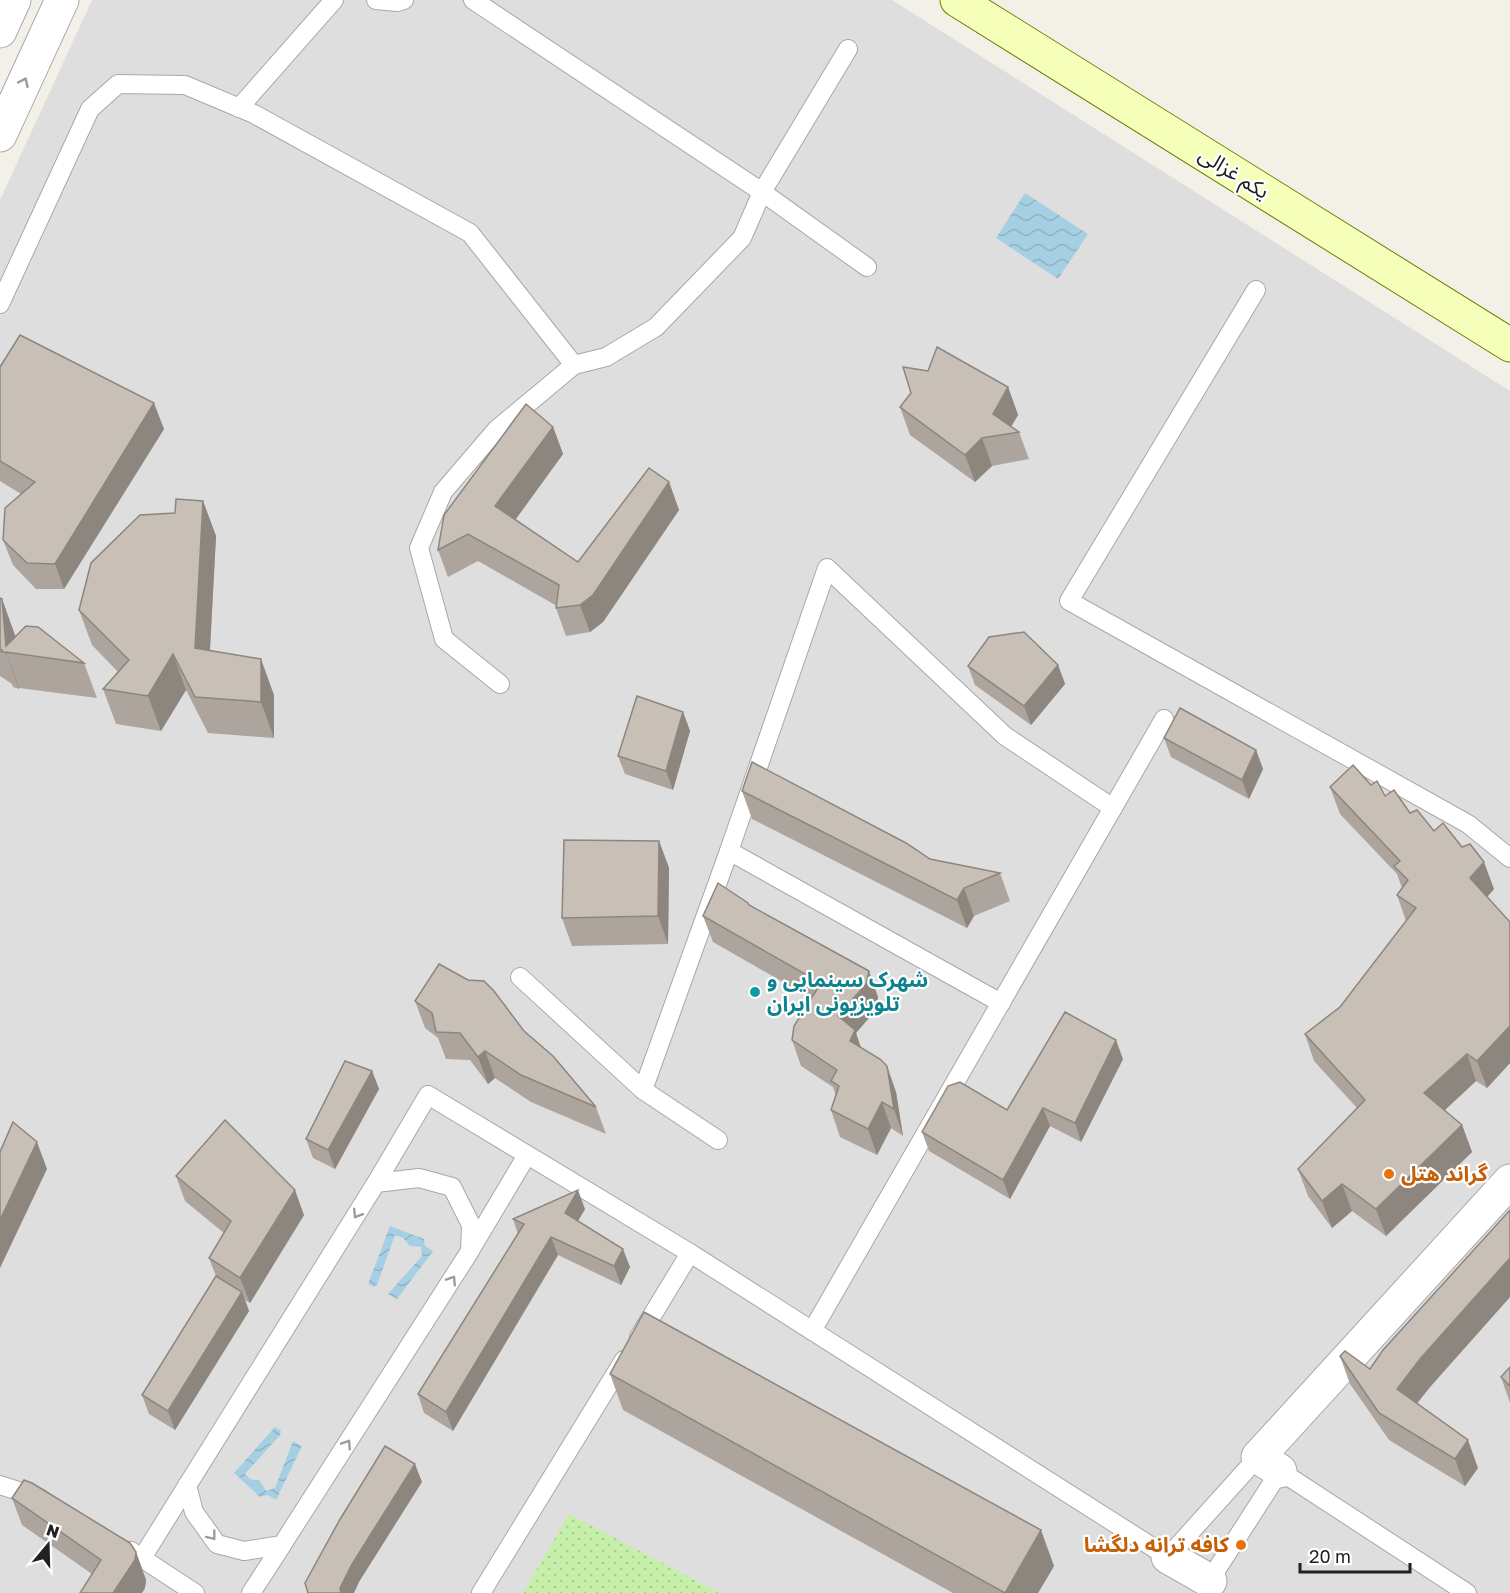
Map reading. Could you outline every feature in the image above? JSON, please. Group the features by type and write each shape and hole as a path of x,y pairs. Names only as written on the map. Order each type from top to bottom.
{"street":[{"path":"0,32 14,0"},
{"path":"0,135 62,0"},
{"name":"یکم غزالی","path":"957,0 1510,345"},
{"path":"1269,1464 1510,1181"},
{"path":"1168,1557 1206,1587"}],"lane":[{"path":"239,108 334,0"},
{"path":"376,0 397,2 404,0"},
{"path":"473,0 762,192 867,267"},
{"path":"500,684 444,639 418,548 443,492 496,430 574,365 606,357 656,327 742,238 762,192 848,49"},
{"path":"0,304 90,109 118,84 185,85 264,120 470,233 574,365"},
{"path":"1256,290 1069,601 1468,824 1510,858"},
{"path":"643,1090 827,568 1005,736 1113,808"},
{"path":"812,1331 1164,719"},
{"path":"729,851 1001,1003"},
{"path":"520,977 643,1090 718,1140"},
{"path":"142,1558 376,1183 428,1095 690,1253 1168,1557 1269,1464"},
{"path":"251,1593 470,1251 527,1155"},
{"path":"376,1183 419,1178 452,1187 471,1225 470,1251"},
{"path":"481,1593 690,1253"},
{"path":"1206,1587 1269,1464"},
{"path":"1269,1464 1467,1593"},
{"path":"0,1485 51,1502"},
{"path":"187,1485 194,1512 217,1544 244,1551 282,1545"},
{"path":"122,1545 195,1593"}],"shaded area":[{"name":"شهرک سینمایی و تلویزیونی ایران","path":"92,0 892,0 1510,391 1510,1593 0,1593 0,200"}],"green space":[{"path":"569,1514 720,1593 523,1593"}],"water":[{"path":"1025,193 1088,234 1058,279 996,238"},
{"path":"390,1226 424,1239 425,1246 433,1251 397,1299 388,1294 422,1256 421,1247 410,1246 403,1238 395,1235 377,1285 374,1287 368,1284"},
{"path":"275,1427 281,1431 280,1435 245,1474 250,1479 260,1481 266,1491 275,1488 293,1441 302,1446 276,1500 268,1495 260,1497 234,1473"}],"building":[{"path":"20,335 154,403 55,564 27,563 3,540 5,508 35,482 0,461 0,367"},
{"path":"937,347 1008,387 993,414 1019,432 982,438 965,455 900,407 911,393 903,367 928,371"},
{"path":"526,404 553,427 495,506 578,562 649,468 669,482 593,595 580,605 556,608 559,585 468,534 438,550 444,515"},
{"path":"176,499 203,501 195,648 261,659 261,702 195,697 173,654 148,696 103,689 129,660 79,610 91,563 140,515 175,513"},
{"path":"0,598 2,599 6,646 26,626 38,627 84,663 1,651"},
{"path":"1024,632 1058,665 1024,706 968,666 989,637"},
{"path":"637,696 683,712 666,771 618,756"},
{"path":"1180,708 1256,750 1242,780 1164,738"},
{"path":"752,762 906,843 930,859 1000,873 964,888 957,900 742,791"},
{"path":"1353,765 1371,785 1377,781 1385,796 1394,790 1410,813 1417,810 1434,831 1443,823 1462,847 1470,844 1484,862 1470,878 1510,922 1510,1026 1477,1061 1467,1054 1424,1093 1462,1125 1376,1209 1342,1184 1322,1201 1298,1169 1365,1100 1305,1034 1340,1007 1416,908 1397,895 1408,880 1394,866 1400,861 1330,787"},
{"path":"564,840 659,841 658,916 562,918"},
{"path":"718,883 749,905 869,971 866,984 838,1016 855,1030 850,1041 880,1059 887,1066 894,1109 882,1102 868,1129 831,1110 839,1086 831,1081 837,1070 792,1040 794,1026 821,983 703,916"},
{"path":"439,964 468,980 484,981 524,1031 553,1056 596,1107 521,1075 485,1051 478,1057 460,1033 436,1032 432,1013 415,1001"},
{"path":"1065,1012 1116,1040 1075,1123 1043,1108 1003,1180 922,1132 948,1086 960,1082 1007,1110"},
{"path":"345,1061 372,1071 328,1150 306,1139"},
{"path":"225,1120 295,1190 240,1278 209,1258 231,1221 176,1176"},
{"path":"13,1122 37,1142 0,1220 0,1152"},
{"path":"578,1190 565,1213 623,1249 614,1266 551,1237 446,1412 418,1394 524,1224 513,1219"},
{"path":"1510,1210 1510,1258 1420,1359 1397,1389 1468,1440 1455,1459 1379,1413 1340,1356 1345,1351 1370,1369 1383,1350"},
{"path":"216,1276 242,1292 168,1411 142,1395"},
{"path":"644,1312 1041,1530 1005,1593 610,1374"},
{"path":"1510,1367 1510,1386 1501,1377"},
{"path":"385,1446 415,1464 352,1564 340,1588 341,1593 308,1593 305,1583 339,1521"},
{"path":"24,1480 130,1543 136,1552 135,1560 113,1593 80,1593 101,1560 12,1498"}],"place":[{"name":"شهرک سینمایی و تلویزیونی ایران","path":"755,992"},
{"name":"گراند هتل","path":"1389,1174"},
{"name":"کافه ترانه دلگشا","path":"1241,1545"}]}
